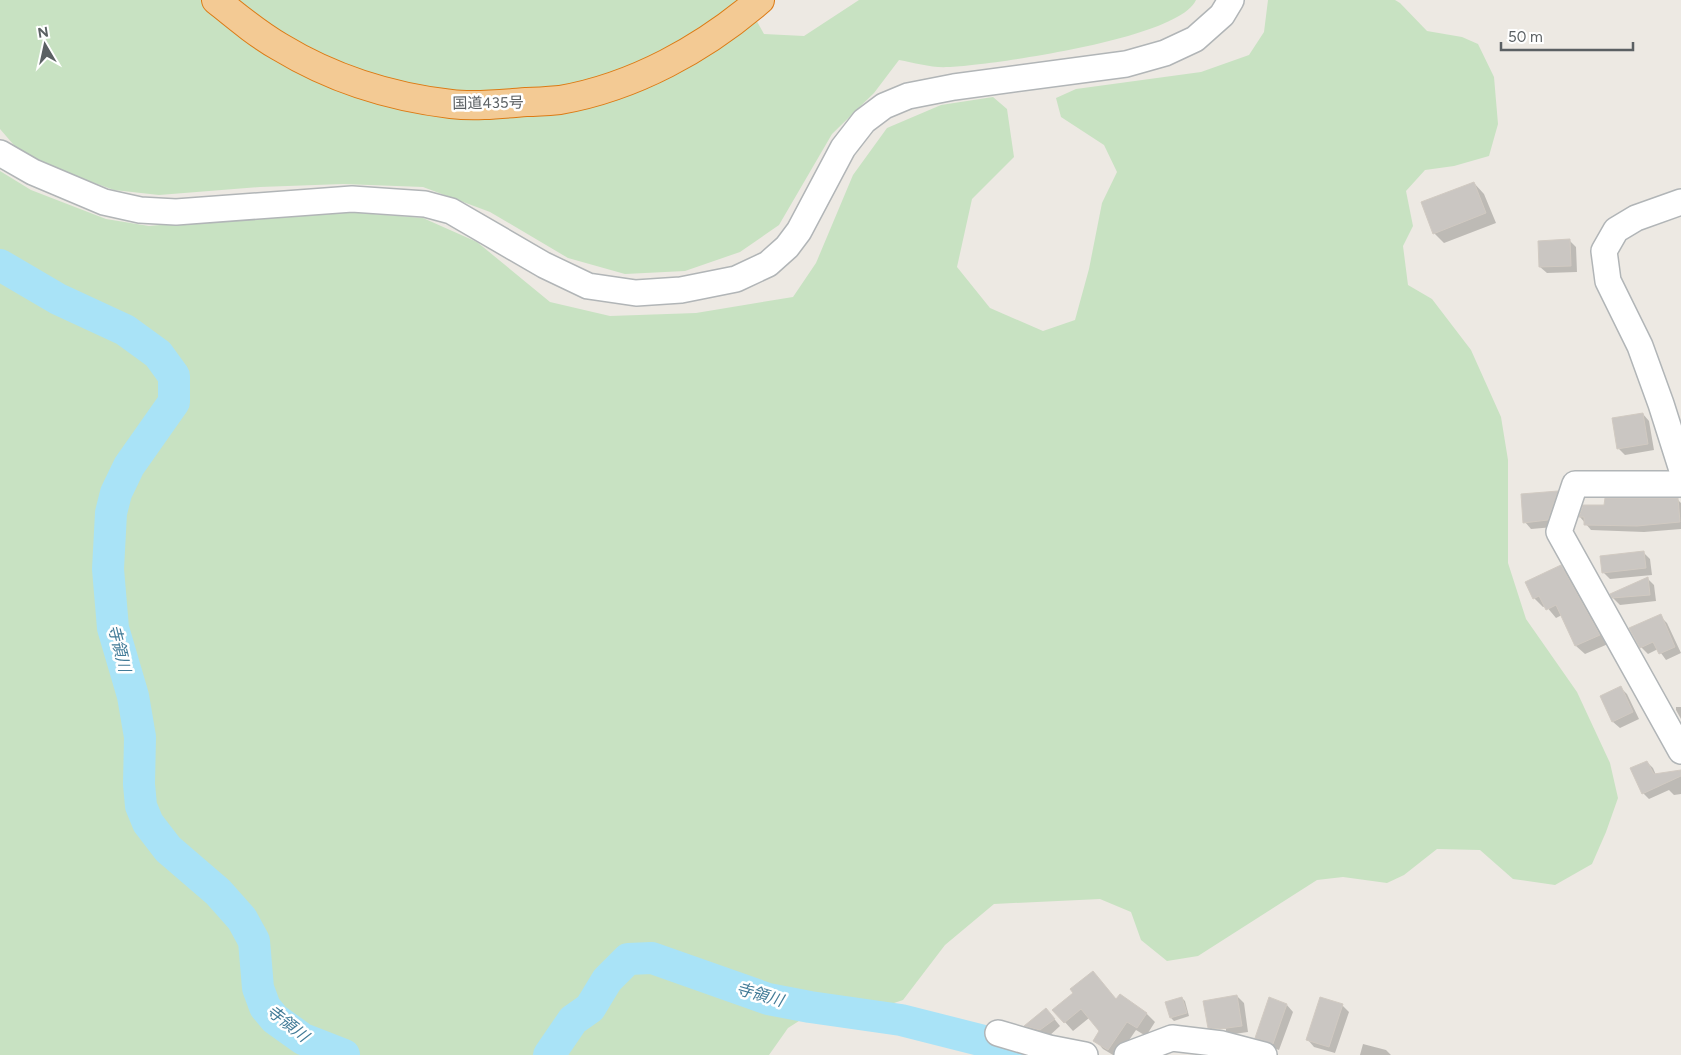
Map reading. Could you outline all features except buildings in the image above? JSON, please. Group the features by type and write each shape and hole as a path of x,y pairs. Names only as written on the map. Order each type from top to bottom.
{"highway":[{"name":"国道435号","path":"216,0 249,27 280,48 327,71 382,91 452,104 504,104 560,100 609,87 656,69 690,51 733,23 760,0"}],"street":[{"path":"0,153 32,172 104,202 140,210 176,212 352,199 425,204 451,211 544,265 588,286 636,293 680,290 736,278 768,264 787,247 799,232 843,148 864,121 884,106 908,96 954,87 1126,64 1165,53 1194,40 1222,15 1231,0"},
{"path":"1681,202 1636,218 1616,230 1604,251 1608,281 1640,346 1681,467"},
{"path":"1681,484 1575,484 1559,532 1681,750"},
{"path":"998,1033 1049,1048 1085,1055"},
{"path":"1127,1055 1172,1038 1222,1044 1264,1055"}],"green space":[{"path":"0,0 745,0 764,34 804,36 859,0 1196,0 1182,14 1156,27 1082,47 1002,61 948,67 930,66 899,60 874,93 832,134 779,225 740,252 685,271 625,274 568,258 490,212 423,187 343,184 260,187 159,195 114,190 44,165 19,151 0,129"},
{"path":"1268,0 1395,0 1427,31 1462,37 1478,44 1494,77 1498,124 1489,156 1454,166 1425,170 1406,191 1413,226 1403,246 1408,285 1432,299 1471,350 1501,417 1508,460 1508,563 1526,619 1577,692 1610,763 1618,798 1592,864 1555,885 1513,879 1480,850 1437,849 1404,875 1387,883 1343,877 1317,880 1198,956 1167,961 1141,940 1131,912 1100,899 994,904 945,945 903,1000 879,1008 827,1003 788,1028 769,1055 0,1055 0,171 31,190 106,219 149,226 212,220 347,212 423,218 477,242 550,302 610,316 696,313 793,297 816,263 853,175 887,128 941,105 993,97 1007,109 1014,157 972,199 957,267 990,308 1043,331 1075,320 1089,269 1102,203 1117,172 1104,145 1061,117 1056,98 1076,89 1201,72 1249,55 1264,32"}],"waterway":[{"name":"寺領川","path":"0,265 58,299 125,330 158,354 174,376 174,402 129,466 116,493 111,513 108,569 113,628 133,696 140,737 139,784 141,806 148,823 168,849 218,892 242,919 254,941 258,988 265,1007 275,1019 303,1039 344,1055"},
{"name":"寺領川","path":"549,1055 573,1020 590,1008 607,980 628,959 652,958 768,999 901,1020 980,1040 1016,1055"}]}
